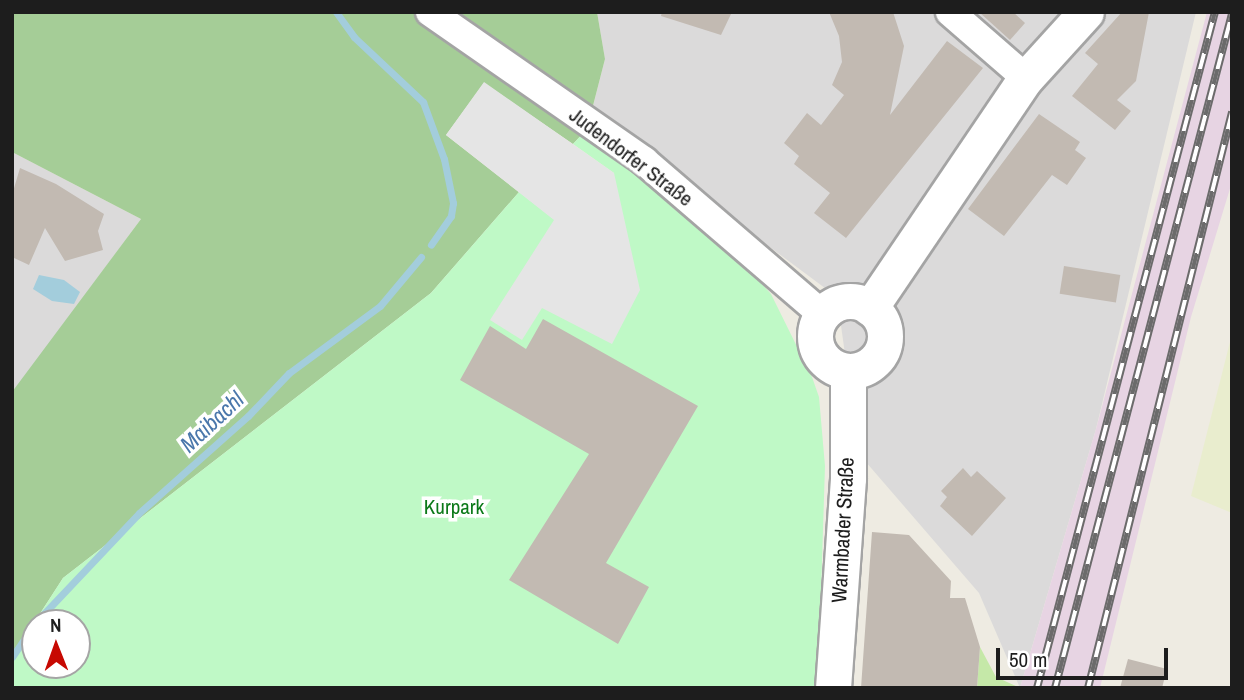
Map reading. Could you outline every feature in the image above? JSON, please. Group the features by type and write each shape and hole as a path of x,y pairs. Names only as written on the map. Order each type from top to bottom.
{"street":[{"name":"Judendorfer Straße","path":"430,12 644,161 822,314"},
{"path":"950,12 1026,78"},
{"path":"870,308 1026,78 1086,12"},
{"path":"850,301 870,308 883,326 883,348 869,365 848,371 832,366 819,353 815,333 822,314 850,301"},
{"name":"Warmbader Straße","path":"833,688 848,478 848,371"}],"shaded area":[{"path":"597,12 1196,12 1096,429 1020,688 979,593 859,454 837,297 591,114 605,59"},
{"path":"1207,12 1232,12 1232,182 1191,317 1100,688 1020,688 1096,429"},
{"path":"484,82 614,173 640,290 612,344 542,308 522,340 490,320 554,220 446,135"},
{"path":"12,152 141,219 13,393 12,392"}],"green space":[{"path":"12,12 597,12 605,59 587,129 573,144 484,83 446,135 519,192 431,293 63,578 43,609 21,609 21,643 12,657 12,392 141,219 12,152"},
{"name":"Kurpark","path":"587,129 708,224 771,294 812,377 819,397 825,466 818,688 12,688 12,657 21,643 21,679 91,679 91,609 43,609 63,578 431,293 519,192 555,220 614,173 573,144"},
{"path":"1232,334 1232,513 1191,496"},
{"path":"980,647 996,677 1020,688 977,688"}],"water":[{"path":"39,275 64,280 80,292 74,304 52,301 33,289"}],"building":[{"path":"662,12 732,12 721,35 661,16"},
{"path":"829,12 893,12 904,46 890,115 947,41 983,68 846,238 814,213 830,193 794,164 799,156 784,143 807,113 821,125 844,95 832,85 842,62 839,36"},
{"path":"979,12 1013,12 1025,23 1010,40"},
{"path":"1122,12 1149,12 1136,81 1117,100 1131,111 1115,130 1072,96 1098,64 1085,53"},
{"path":"1039,114 1080,142 1075,150 1086,158 1067,185 1052,175 1004,236 968,209"},
{"path":"20,168 56,184 104,214 98,231 103,250 65,261 45,228 29,265 12,257 12,195"},
{"path":"1064,266 1120,275 1116,303 1060,294"},
{"path":"543,319 698,406 606,563 649,587 618,644 509,580 589,454 460,380 490,326 526,349"},
{"path":"963,468 971,477 977,471 1006,498 972,536 940,506 947,497 941,491"},
{"path":"872,532 909,535 951,581 950,598 965,598 980,647 977,688 861,688"},
{"path":"1128,659 1167,669 1162,688 1120,688"}],"waterway":[{"name":"Maibachl","path":"336,12 354,37 423,102 444,159 453,203 451,216 431,245"},
{"name":"Maibachl","path":"48,609 139,513 248,416 289,373 380,306 421,257"},
{"name":"Maibachl","path":"12,657 21,644"}],"railway":[{"path":"1037,688 1215,12"},
{"path":"1055,688 1232,14"},
{"path":"1088,688 1232,112"}]}
